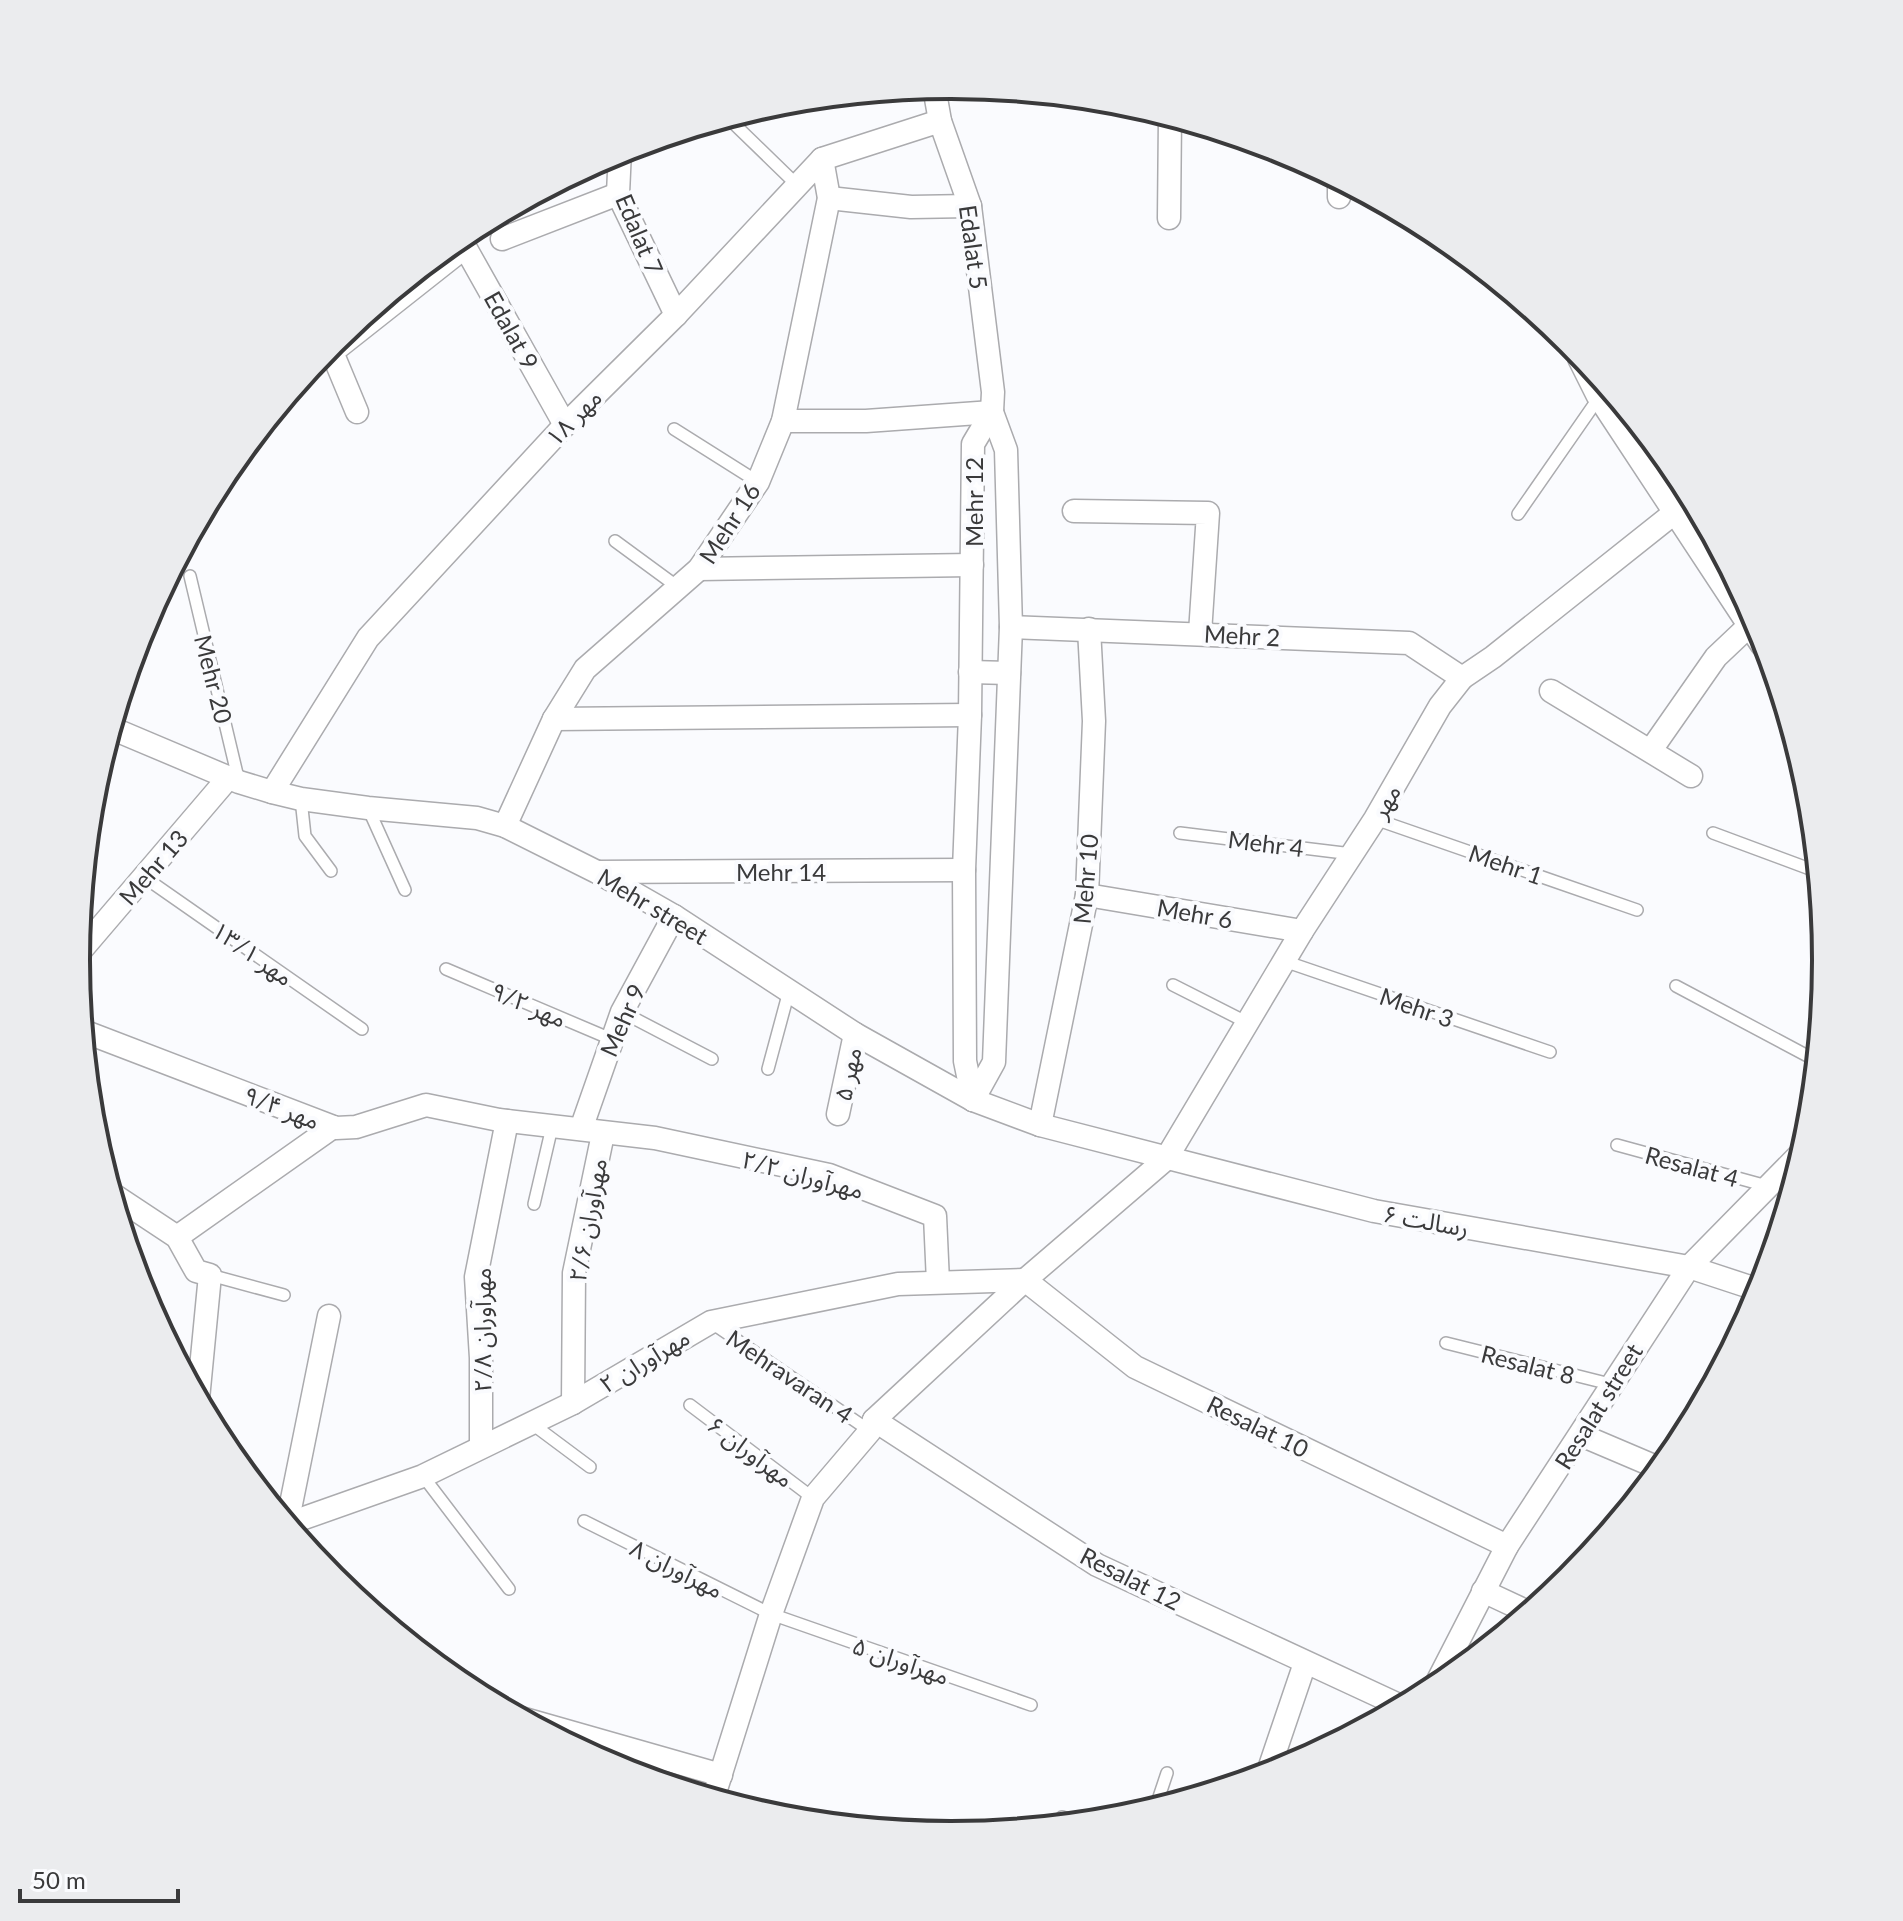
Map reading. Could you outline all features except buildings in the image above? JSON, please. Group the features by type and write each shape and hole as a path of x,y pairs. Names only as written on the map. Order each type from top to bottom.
{"main road":[{"path":"1610,406 1724,580"}],"street":[{"name":"Edalat 5","path":"936,100 940,121 970,206 993,392 992,412"},
{"name":"مهر ۱۸","path":"272,792 368,638 565,425 676,315 822,159 940,121"},
{"path":"1169,218 1170,127"},
{"name":"Mehr 16","path":"505,826 554,719 585,669 699,569 758,482 783,421 829,198 822,159"},
{"name":"Edalat 7","path":"619,166 618,194 676,315"},
{"path":"502,239 618,194"},
{"path":"829,198 911,207 970,206"},
{"name":"Edalat 9","path":"468,248 565,425"},
{"path":"335,359 357,412"},
{"path":"783,421 866,421 992,412"},
{"name":"Mehr 12","path":"973,1100 965,1061 964,870 970,715 973,444 992,412"},
{"name":"Mehr 12","path":"973,1100 994,1062 1011,627 1006,450 992,412"},
{"name":"مهر","path":"813,1498 872,1425 1025,1280 1166,1159 1302,931 1375,819 1440,706 1462,678 1493,657 1678,510"},
{"path":"1074,511 1208,513 1200,633"},
{"path":"699,569 972,565"},
{"name":"Mehr 2","path":"1011,627 1409,643 1462,678"},
{"name":"Mehr 10","path":"1040,1125 1087,895 1094,721 1089,629"},
{"path":"1651,750 1716,657 1749,638"},
{"path":"970,672 1009,673"},
{"path":"1551,691 1691,776"},
{"path":"554,719 970,715"},
{"name":"Mehr street","path":"120,735 234,780 301,799 477,818 505,826 597,872 674,916 855,1034 973,1100 1040,1125 1166,1159"},
{"name":"Mehr 13","path":"91,934 234,780"},
{"name":"Mehr 14","path":"597,872 964,870"},
{"name":"Mehr 6","path":"1087,895 1302,931"},
{"name":"Mehr 9","path":"581,1129 622,1012 674,916"},
{"name":"مهر ۵","path":"838,1114 855,1034"},
{"name":"مهر ۹/۴","path":"94,1035 333,1127 356,1127 426,1105 507,1121 603,1134"},
{"name":"مهرآوران ۲/۸","path":"481,1446 481,1358 476,1277 507,1121"},
{"path":"177,1237 333,1127"},
{"name":"مهرآوران ۲/۲","path":"603,1134 655,1138 829,1175 935,1216 938,1282"},
{"name":"مهرآوران ۲/۶","path":"573,1403 574,1273 603,1134"},
{"name":"رسالت ۶","path":"1166,1159 1374,1211 1689,1267 1748,1287"},
{"name":"Resalat street","path":"1445,1666 1507,1546 1689,1267 1788,1166"},
{"path":"125,1203 177,1237 196,1271 210,1275 196,1375"},
{"name":"مهرآوران ۲","path":"297,1520 423,1476 573,1403 711,1322 898,1284 1025,1280"},
{"name":"Resalat 10","path":"1025,1280 1135,1367 1507,1546"},
{"path":"290,1511 329,1316"},
{"name":"Resalat 12","path":"872,1425 1097,1565 1391,1702"},
{"path":"1581,1435 1650,1464"},
{"path":"716,1789 771,1614 813,1498"},
{"path":"1483,1591 1520,1608"},
{"path":"1272,1759 1305,1663"},
{"path":"571,1733 721,1775"}],"lane":[{"path":"737,126 797,185"},
{"path":"1518,514 1601,394"},
{"path":"674,429 758,482"},
{"path":"615,541 679,588"},
{"name":"Mehr 20","path":"190,576 234,780"},
{"path":"301,799 305,836 331,871"},
{"path":"368,808 405,890"},
{"name":"Mehr 1","path":"1375,819 1637,910"},
{"name":"Mehr 4","path":"1180,833 1352,854"},
{"path":"1713,833 1808,868"},
{"name":"مهر ۱۳/۱","path":"144,877 362,1029"},
{"name":"Mehr 3","path":"1284,961 1550,1052"},
{"name":"مهر ۹/۲","path":"446,969 611,1039"},
{"path":"1173,985 1248,1023"},
{"path":"1676,986 1808,1056"},
{"path":"768,1069 789,991"},
{"path":"622,1012 712,1059"},
{"path":"534,1204 552,1127"},
{"name":"Resalat 4","path":"1617,1145 1767,1186"},
{"path":"210,1275 284,1295"},
{"name":"Mehravaran 4","path":"711,1322 872,1425"},
{"name":"Resalat 8","path":"1446,1343 1610,1384"},
{"name":"مهرآوران ۶","path":"690,1405 813,1498"},
{"path":"531,1423 590,1467"},
{"path":"423,1476 509,1589"},
{"name":"مهرآوران ۸","path":"584,1521 771,1614"},
{"name":"مهرآوران ۵","path":"771,1614 1031,1705"},
{"path":"1159,1796 1167,1773"}]}
